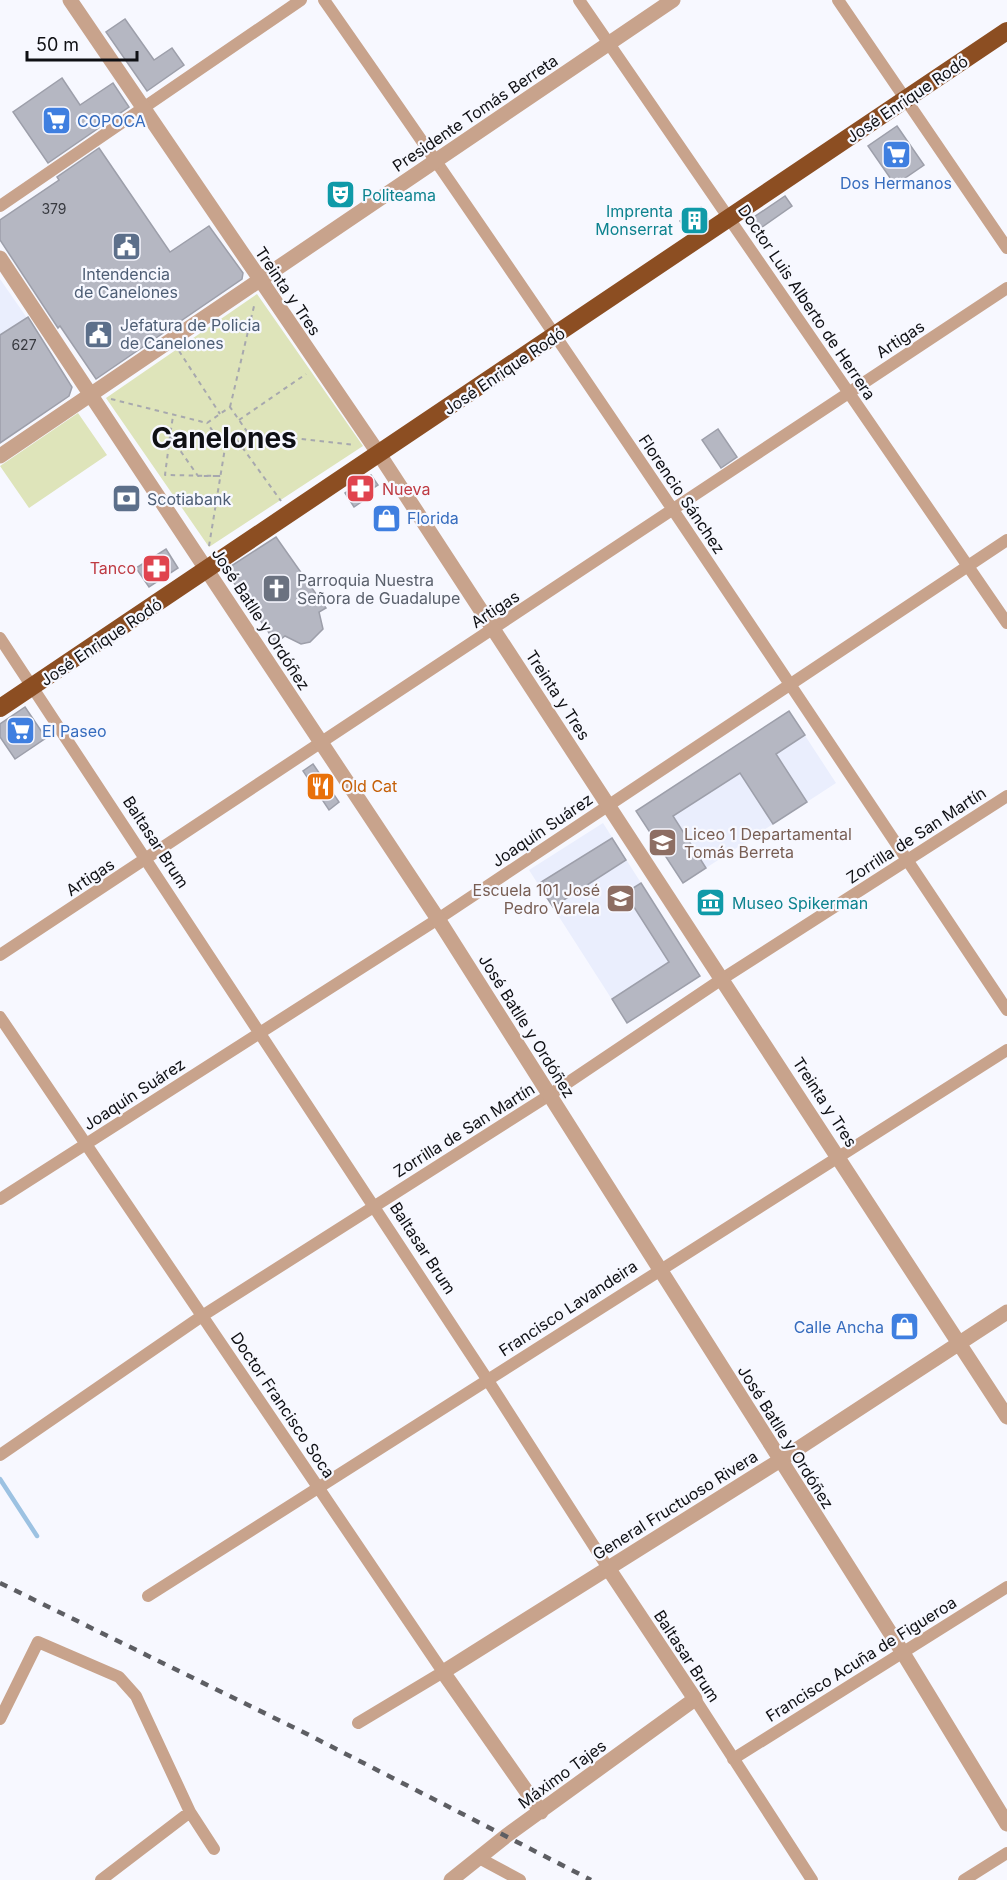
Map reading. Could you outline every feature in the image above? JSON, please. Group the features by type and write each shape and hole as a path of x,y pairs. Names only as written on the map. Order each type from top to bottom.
{"highway":[{"name":"José Enrique Rodó","path":"0,708 1007,32"}],"street":[{"name":"Treinta y Tres","path":"70,0 259,281 379,454 839,1156 1007,1417"},
{"path":"0,206 301,0"},
{"name":"Florencio Sánchez","path":"324,0 437,161 674,511 1007,1010"},
{"name":"Doctor Luis Alberto de Herrera","path":"579,0 1007,623"},
{"name":"Presidente Tomás Berreta","path":"0,456 673,0"},
{"path":"838,0 1007,249"},
{"name":"José Batlle y Ordóñez","path":"0,258 438,918 779,1461 903,1653 1007,1824"},
{"name":"Artigas","path":"0,955 674,511 1007,288"},
{"name":"Joaquín Suárez","path":"0,1199 438,918 791,686 1007,540"},
{"name":"Baltasar Brum","path":"0,638 487,1379 812,1880"},
{"name":"Zorrilla de San Martín","path":"0,1455 202,1316 548,1095 722,979 908,862 1007,796"},
{"name":"Doctor Francisco Soca","path":"0,1017 317,1487 541,1812"},
{"name":"Francisco Lavandeira","path":"148,1596 658,1269 1007,1050"},
{"name":"General Fructuoso Rivera","path":"358,1723 779,1461 1007,1312"},
{"name":"Francisco Acuña de Figueroa","path":"733,1759 1007,1587"},
{"path":"0,1719 38,1642 119,1677 136,1696 190,1812 214,1849"},
{"name":"Máximo Tajes","path":"451,1880 695,1700"},
{"path":"101,1880 190,1812"},
{"path":"964,1880 1007,1853"},
{"path":"479,1858 520,1880"}],"path":[{"path":"207,423 230,407 259,281"},
{"path":"187,344 178,350 220,414"},
{"path":"239,420 317,366"},
{"path":"106,398 115,392"},
{"path":"106,398 112,407"},
{"path":"106,398 207,423 225,448 209,548"},
{"path":"230,407 248,433"},
{"path":"173,416 165,475 221,476"},
{"path":"225,448 248,433 363,446 379,454"},
{"path":"170,436 198,476 221,476"},
{"path":"237,440 282,502 273,507"},
{"path":"203,539 209,548"},
{"path":"209,548 218,542"}],"shaded area":[{"path":"0,279 27,318 0,335"},
{"path":"789,711 836,783 683,883 636,811"},
{"path":"603,823 700,976 627,1023 529,870"}],"green space":[{"path":"257,294 363,446 209,547 106,398"},
{"path":"78,413 107,455 29,508 0,466"}],"building":[{"path":"125,19 154,60 172,48 184,65 147,91 106,32"},
{"name":"COPOCA","path":"62,78 80,105 113,83 129,107 48,163 13,112"},
{"name":"Dos Hermanos","path":"897,126 924,165 895,185 868,146"},
{"path":"99,148 170,252 209,226 243,273 242,279 96,379 60,326 58,328 0,240 0,220 59,180 57,177"},
{"path":"785,196 792,206 755,232 750,226 751,219"},
{"name":"Imprenta Monserrat","path":"701,207 708,219 687,232 680,221"},
{"path":"28,317 72,387 69,396 0,443 0,335"},
{"path":"718,429 737,457 721,468 702,440"},
{"name":"Nueva","path":"371,475 378,485 364,494 367,498 354,507 345,493"},
{"name":"Parroquia Nuestra Señora de Guadalupe","path":"276,537 326,608 319,612 323,629 310,642 301,644 285,636 276,643 225,570"},
{"name":"Tanco","path":"166,549 178,568 149,587 136,568"},
{"name":"El Paseo","path":"25,707 46,738 15,759 0,737 0,724"},
{"path":"789,711 805,735 776,754 807,802 773,824 740,773 673,816 706,868 683,883 636,811"},
{"path":"313,764 339,802 329,810 303,771"},
{"path":"612,838 626,860 553,907 538,884"},
{"path":"641,883 700,976 627,1023 612,999 669,962 625,893"}],"waterway":[{"path":"0,1479 37,1536"}],"railway":[{"path":"0,1583 307,1734 591,1880"}],"place":[{"name":"COPOCA","path":"56,121"},
{"name":"Dos Hermanos","path":"896,155"},
{"name":"Politeama","path":"341,195"},
{"name":"Imprenta Monserrat","path":"694,220"},
{"name":"Intendencia de Canelones","path":"126,246"},
{"name":"Jefatura de Policia de Canelones","path":"99,334"},
{"name":"Nueva","path":"361,489"},
{"name":"Scotiabank","path":"126,499"},
{"name":"Florida","path":"386,518"},
{"name":"Tanco","path":"157,568"},
{"name":"Parroquia Nuestra Señora de Guadalupe","path":"276,589"},
{"name":"El Paseo","path":"21,731"},
{"name":"Old Cat","path":"320,786"},
{"name":"Liceo 1 Departamental Tomás Berreta","path":"663,843"},
{"name":"Escuela 101 José Pedro Varela","path":"621,899"},
{"name":"Museo Spikerman","path":"711,903"},
{"name":"Calle Ancha","path":"905,1327"}],"district":[{"name":"Canelones","path":"224,438"}]}
